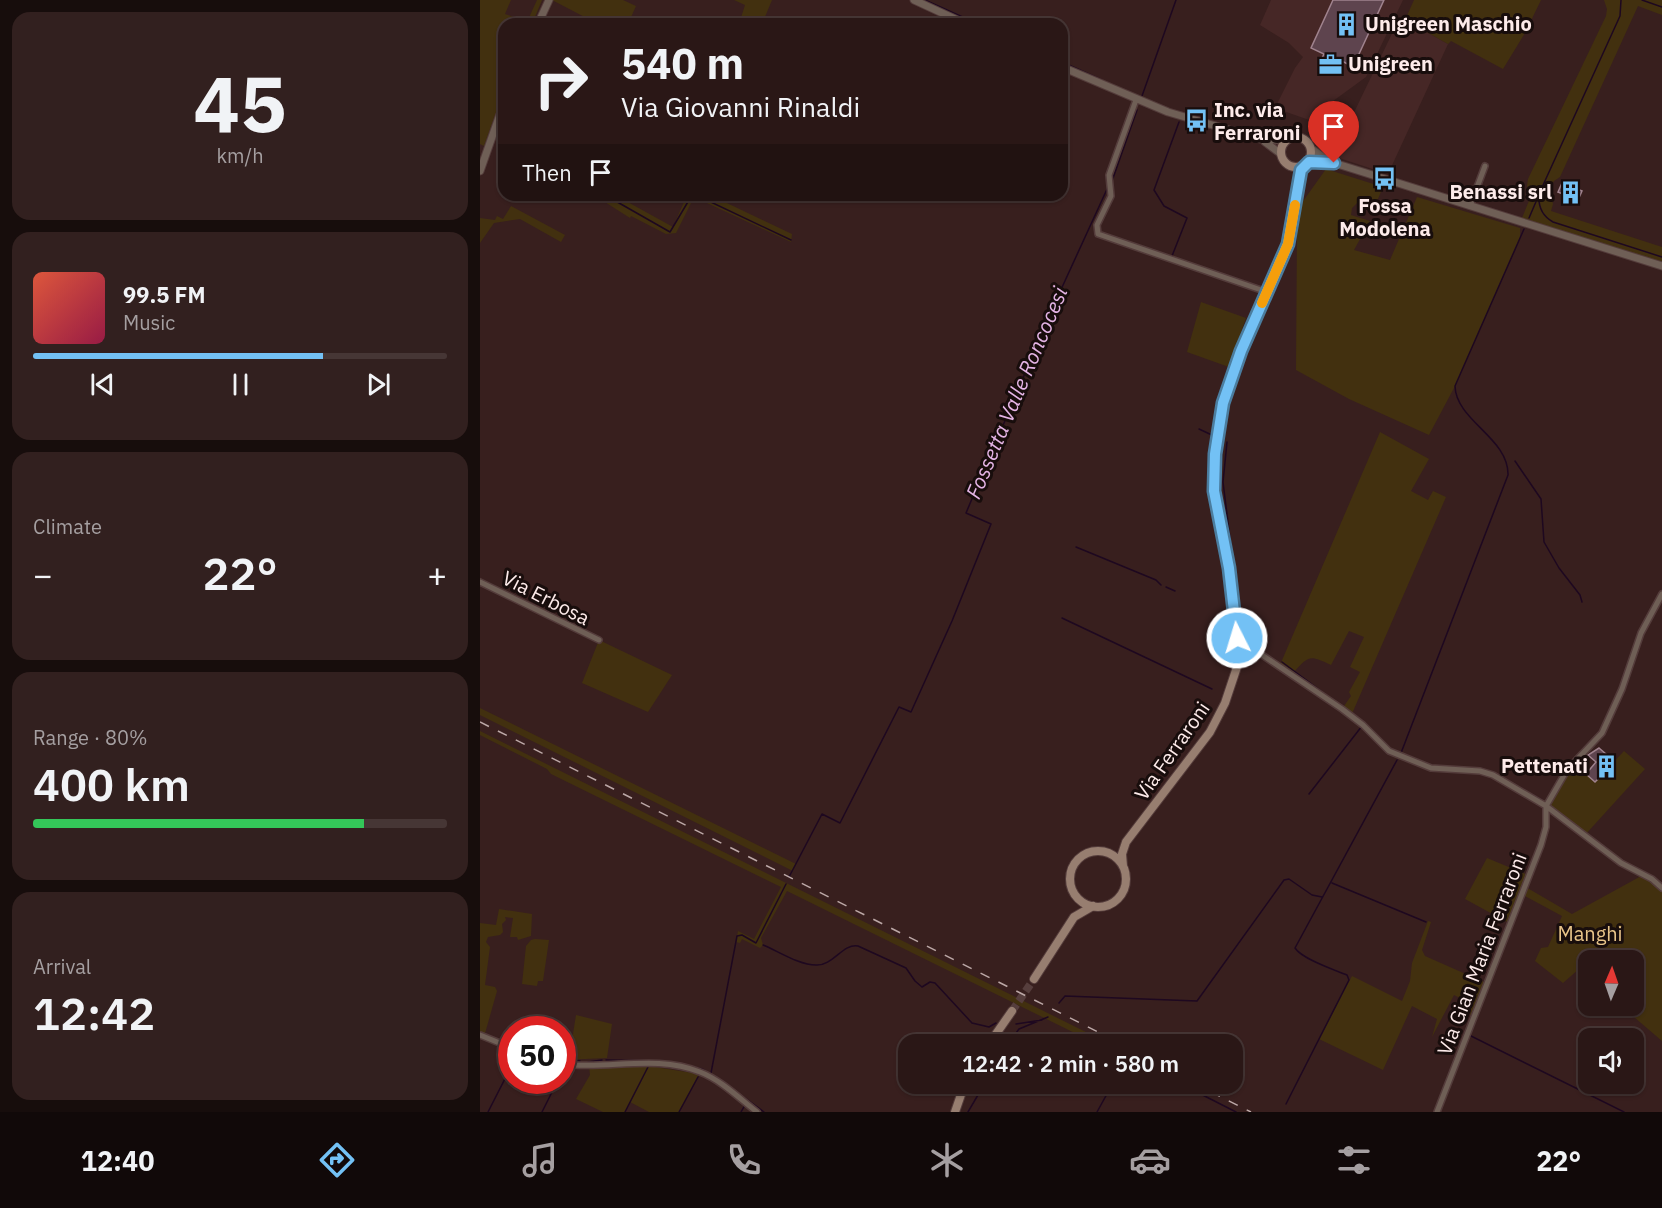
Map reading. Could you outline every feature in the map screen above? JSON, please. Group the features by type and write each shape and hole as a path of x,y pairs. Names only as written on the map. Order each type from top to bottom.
{"main road":[{"path":"1288,165 1295,167 1306,164 1312,149 1309,143 1301,137 1286,140 1281,154 1294,175 1297,187"},
{"name":"Via Ferraroni","path":"1108,853 1126,842 1194,756 1226,703 1238,664 1229,568 1214,491 1214,468 1223,403 1241,351 1288,244 1297,187 1306,164"},
{"path":"1034,979 1074,917 1093,906 1108,904 1120,895 1125,881 1122,854 1126,842"},
{"path":"1093,906 1076,896 1070,882 1071,872 1076,862 1083,855 1093,852 1108,853 1123,866"},
{"path":"1074,917 1076,896"},
{"path":"996,1034 1012,1011"},
{"path":"955,1112 961,1094"}],"street":[{"path":"541,18 549,0"},
{"path":"914,0 953,18"},
{"path":"1068,70 1167,112 1260,139 1286,140"},
{"path":"1136,100 1109,179 1111,188 1109,200 1097,225 1099,236 1267,292"},
{"path":"480,171 498,120"},
{"path":"1260,139 1281,154"},
{"path":"1312,149 1334,163 1662,266"},
{"path":"1306,164 1334,163"},
{"path":"1470,206 1485,166"},
{"name":"Via Erbosa","path":"480,582 599,640"},
{"name":"Via Gian Maria Ferraroni","path":"1437,1112 1541,845 1546,827 1546,806 1563,776 1602,733 1622,689 1641,633 1662,594"},
{"path":"1237,638 1363,725 1387,750 1400,757 1436,769 1490,774 1546,806 1618,861 1653,879 1662,888"},
{"path":"480,1035 498,1042"},
{"path":"576,1064 628,1062 688,1068 711,1078 757,1112"}],"shaded area":[{"path":"1271,0 1403,0 1366,77 1318,112 1312,121 1275,108 1303,57 1289,43 1260,25"},
{"path":"1400,17 1448,44 1388,174 1333,156"}],"green space":[{"path":"480,0 511,0 505,14 516,18 498,18 498,107 484,146 480,144"},
{"path":"537,0 542,0 534,18 529,18"},
{"path":"552,0 623,0 636,6 631,18 586,18"},
{"path":"734,0 772,0 764,18 741,18 745,5"},
{"path":"1414,0 1541,0 1525,33 1503,69 1451,41 1448,44 1405,20"},
{"path":"1604,0 1662,0 1662,15 1638,6 1560,177 1554,181 1549,190 1553,204 1551,211 1662,247 1662,262 1522,218 1531,196 1527,186 1528,179 1606,16 1607,9"},
{"path":"1326,169 1383,187 1375,206 1358,202 1352,208 1351,215 1370,221 1354,250 1390,260 1417,197 1520,228 1520,238 1455,386 1429,435 1349,399 1296,370 1297,232 1301,204"},
{"path":"603,201 626,201 673,227 684,201 692,201 676,233 666,234 631,216 630,218"},
{"path":"703,201 723,201 792,234 791,242"},
{"path":"511,206 565,235 561,242 520,219 494,223 480,243 480,218 495,220 497,216 503,219"},
{"path":"1201,302 1246,318 1229,367 1187,352"},
{"path":"1380,432 1429,459 1411,491 1428,500 1433,491 1446,497 1351,716 1342,709 1351,696 1349,692 1360,672 1350,667 1364,637 1349,631 1331,665 1313,658 1302,663 1292,674 1280,665"},
{"path":"599,640 672,675 648,712 582,683"},
{"path":"480,708 796,864 793,871 480,715"},
{"path":"480,731 1090,1034 1077,1034 787,891 761,938 763,945 760,948 742,939 740,943 736,942 738,931 754,939 781,887 551,774 547,769 480,735"},
{"path":"1624,751 1645,769 1585,835 1546,806 1554,790 1577,759 1590,770 1586,774 1595,782"},
{"name":"Manghi","path":"1487,858 1528,875 1524,886 1572,914 1643,875 1662,888 1662,1041 1633,1016 1644,1016 1644,950 1578,950 1578,970 1563,983 1535,961 1541,948 1548,947 1562,916 1521,894 1509,923 1465,899"},
{"path":"499,909 532,914 531,936 518,940 517,937 510,937 513,918 505,917 506,920 502,924 503,932 500,935 488,937 486,942 490,947 485,985 495,987 497,991 484,1037 480,1035 480,923 496,925"},
{"path":"1428,921 1431,922 1422,950 1425,956 1486,983 1475,1017 1470,1015 1472,1004 1454,995 1432,1037 1437,1019 1412,1006 1383,1070 1319,1039 1352,976 1402,1001 1410,981 1412,963"},
{"path":"535,939 549,940 543,981 538,981 537,986 522,984 526,946"},
{"path":"576,1016 612,1024 607,1058 576,1059"},
{"path":"644,1063 649,1066 699,1074 679,1112 649,1112 630,1102 625,1112 603,1112 576,1099 590,1075 589,1065"}],"building":[{"name":"Unigreen Maschio","path":"1333,0 1384,0 1353,67 1342,61 1338,70 1320,62 1324,54 1311,48"},
{"name":"Benassi srl","path":"1562,183 1582,191 1578,200 1558,192"},
{"name":"Pettenati","path":"1599,748 1607,755 1605,758 1612,765 1595,782 1586,774 1596,762 1588,755"}],"waterway":[{"path":"925,0 965,18"},
{"name":"Fossetta Valle Roncocesi","path":"1142,96 1176,0"},
{"path":"1621,0 1620,16 1539,194 1539,203 1543,214 1553,222 1662,257"},
{"path":"1642,0 1662,7"},
{"path":"1068,65 1102,80"},
{"name":"Fossetta Valle Roncocesi","path":"1112,181 1137,110"},
{"path":"1172,256 1187,218 1164,206 1154,190 1179,122"},
{"name":"Fossetta Valle Roncocesi","path":"789,877 822,814 840,823 899,707 911,712 952,621 991,524 966,513 1053,307 1108,187"},
{"path":"1529,218 1538,197"},
{"path":"616,201 670,232 688,201"},
{"path":"709,201 791,240"},
{"path":"1401,753 1508,475 1506,462 1500,450 1464,409 1455,386 1524,229"},
{"path":"1199,429 1214,436"},
{"path":"1227,442 1223,482 1236,587"},
{"path":"1515,461 1541,499 1544,542 1559,568 1580,595 1582,602"},
{"path":"1076,547 1156,580 1161,585"},
{"path":"1166,587 1175,591"},
{"path":"1238,604 1241,630"},
{"path":"1062,618 1212,689"},
{"path":"1282,662 1341,706"},
{"path":"1309,794 1362,726"},
{"path":"1286,1104 1349,980 1347,975 1311,960 1295,948 1397,760"},
{"path":"1481,769 1494,773"},
{"path":"1513,784 1542,800"},
{"path":"1059,1003 1065,996 1197,1001 1284,880 1289,879 1312,895 1322,897"},
{"path":"1332,883 1426,922"},
{"name":"Fossetta Valle Roncocesi","path":"711,1073 737,936 742,935 756,943 786,884"},
{"path":"763,945 796,960 816,965 828,962 848,948 858,946 906,968 922,987 930,982 935,983 972,1023 989,1027 996,1023"},
{"path":"1015,1034 1019,1029 1048,1017"},
{"path":"1016,1024 1042,1020"},
{"path":"1469,1035 1624,1112"},
{"path":"588,1062 602,1060"},
{"path":"606,1060 658,1061"},
{"path":"576,1061 580,1061"},
{"path":"671,1062 702,1069 725,1083"},
{"path":"625,1112 649,1065"},
{"path":"679,1112 698,1077"},
{"path":"731,1088 764,1112"},
{"path":"488,1112 498,1092"},
{"path":"542,1112 551,1094"},
{"path":"968,1112 979,1094"},
{"path":"1097,1112 1107,1094"},
{"path":"1201,1094 1236,1112"},
{"path":"741,1112 745,1105"}],"tunnel":[{"path":"1012,1011 1034,979"}],"railway":[{"path":"480,722 1102,1034"},
{"path":"1215,1094 1251,1112"}],"slow traffic":[{"path":"1262,303 1288,244 1295,205"}],"place":[{"name":"Unigreen Maschio","path":"1347,24"},
{"name":"Unigreen","path":"1330,64"},
{"name":"Inc. via Ferraroni","path":"1196,121"},
{"name":"Fossa Modolena","path":"1385,178"},
{"name":"Benassi srl","path":"1570,192"},
{"name":"Pettenati","path":"1606,766"}],"route":[{"path":"1237,638 1233,593 1214,491 1215,454 1223,403 1241,351 1288,244 1301,170 1309,162 1334,163"}]}
